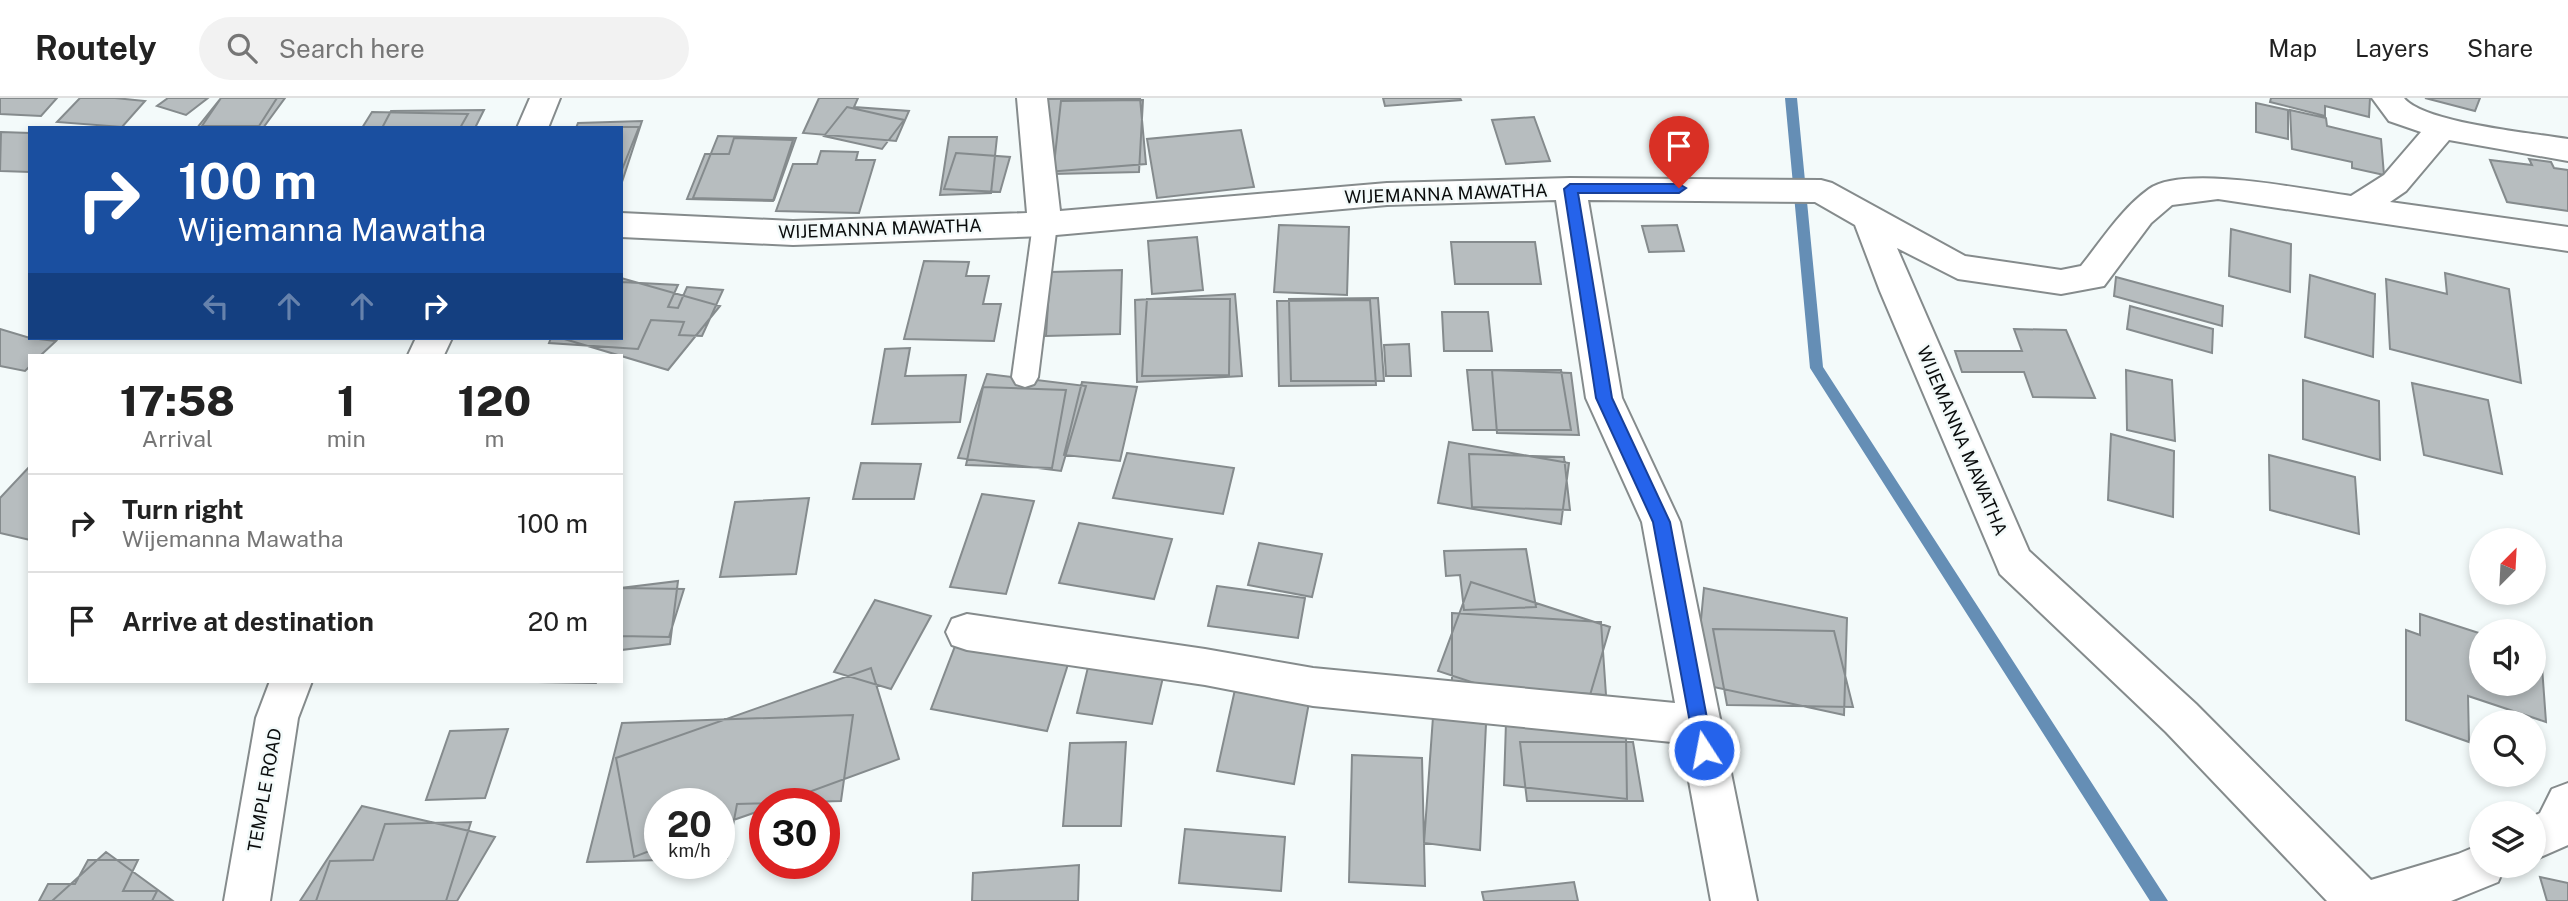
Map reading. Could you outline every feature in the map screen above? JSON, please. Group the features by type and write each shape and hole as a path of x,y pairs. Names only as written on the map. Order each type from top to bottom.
{"street":[{"path":"533,126 545,98"},
{"path":"1032,98 1045,224"},
{"path":"2387,98 2400,114 2442,128 2568,150"},
{"path":"2357,208 2395,183 2442,128"},
{"name":"WIJEMANNA MAWATHA","path":"623,225 793,233 1045,224 1387,194 1570,189 1761,188 1821,191 1869,218 1897,292 2014,562 2181,718 2359,901"},
{"path":"1869,218 1958,267 2061,282 2092,277 2139,215 2163,195 2218,188 2568,239"},
{"path":"1570,189 1604,398 1661,522 1734,901"},
{"path":"967,632 1205,667 1313,687 1699,725"},
{"name":"TEMPLE ROAD","path":"247,901 277,719 290,683"},
{"path":"2546,833 2556,828 2568,804"},
{"path":"2376,901 2469,873"}],"lane":[{"path":"1025,377 1045,224"}],"building":[{"path":"0,98 57,98 41,116 0,114"},
{"path":"80,98 145,101 123,126 57,122"},
{"path":"168,98 208,98 186,115 157,106"},
{"path":"221,98 285,98 264,126 199,126"},
{"path":"221,98 277,98 259,126 202,126"},
{"path":"819,98 858,98 854,107 909,111 896,141 803,133"},
{"path":"1140,98 1146,164 1047,172 1044,99"},
{"path":"1383,98 1460,98 1461,100 1385,106"},
{"path":"2271,98 2370,98 2369,117 2325,106 2325,116 2270,102"},
{"path":"2425,98 2480,98 2475,111"},
{"path":"1143,100 1139,172 1053,174 1061,101"},
{"path":"2256,103 2288,110 2288,139 2256,132"},
{"path":"847,107 904,120 882,149 824,136"},
{"path":"484,110 476,126 383,126 391,111"},
{"path":"2290,110 2326,118 2327,126 2381,139 2384,175 2352,168 2352,162 2292,149"},
{"path":"372,112 468,114 461,126 363,126"},
{"path":"1534,117 1550,161 1506,164 1492,120"},
{"path":"642,121 623,179 623,126 577,126 578,123"},
{"path":"623,127 639,127 623,167"},
{"path":"1241,130 1254,187 1157,198 1147,139"},
{"path":"1,132 28,133 28,172 0,171"},
{"path":"718,136 796,138 774,200 693,198"},
{"path":"949,137 997,137 991,193 940,195"},
{"path":"734,138 793,140 773,201 687,199 705,154 729,154"},
{"path":"821,151 858,152 856,160 875,160 859,213 776,211 793,164 817,164"},
{"path":"956,153 1010,157 1000,192 944,189"},
{"path":"2529,159 2551,162 2554,168 2568,170 2568,211 2507,202 2490,160 2532,165"},
{"path":"1279,225 1349,227 1347,295 1274,292"},
{"path":"1677,225 1684,251 1649,252 1642,226"},
{"path":"2231,229 2291,244 2290,292 2229,276"},
{"path":"1197,237 1203,290 1152,294 1148,241"},
{"path":"1451,242 1535,242 1541,284 1455,284"},
{"path":"924,261 969,262 966,276 989,276 983,304 1001,304 994,341 904,339"},
{"path":"1122,270 1120,334 1046,336 1050,272"},
{"path":"2445,273 2509,289 2521,383 2390,349 2386,279 2447,294"},
{"path":"2310,275 2375,294 2373,357 2305,337"},
{"path":"2116,277 2223,306 2222,326 2114,296"},
{"path":"623,279 720,306 668,370 623,357 623,354 568,340 623,340"},
{"path":"623,282 678,285 668,307 678,308 687,287 723,290 702,336 679,335 684,322 651,320 638,349 549,343 550,340 623,340"},
{"path":"1235,294 1242,376 1137,382 1135,300"},
{"path":"1378,298 1384,381 1291,381 1289,299"},
{"path":"1147,299 1230,299 1229,375 1142,376"},
{"path":"1370,300 1376,385 1279,386 1277,301"},
{"path":"2130,306 2213,329 2212,353 2127,329"},
{"path":"1442,312 1488,312 1492,351 1444,351"},
{"path":"0,329 28,337 28,340 56,341 42,354 28,354 28,368 25,371 0,366"},
{"path":"2014,329 2066,330 2095,398 2033,397 2024,372 1962,372 1955,351 2022,351"},
{"path":"1409,344 1411,376 1386,376 1384,345"},
{"path":"910,348 905,376 966,375 960,422 872,424 885,349"},
{"path":"1467,370 1561,370 1571,430 1473,430"},
{"path":"1492,370 1571,373 1579,435 1497,433"},
{"path":"2126,370 2172,380 2175,441 2127,430"},
{"path":"987,374 1086,386 1061,471 958,458"},
{"path":"2303,380 2379,401 2380,460 2303,439"},
{"path":"1082,382 1137,387 1120,461 1064,455"},
{"path":"2412,383 2488,400 2502,474 2424,455"},
{"path":"983,387 1066,390 1052,468 966,465"},
{"path":"2111,434 2174,451 2173,517 2108,500"},
{"path":"1449,442 1569,463 1561,524 1438,503"},
{"path":"1127,453 1234,468 1223,514 1113,498"},
{"path":"1469,454 1564,457 1570,510 1472,507"},
{"path":"2269,455 2355,477 2359,534 2270,510"},
{"path":"861,463 921,464 914,499 853,499"},
{"path":"28,468 28,540 0,533 0,498"},
{"path":"982,494 1034,501 1006,594 950,587"},
{"path":"809,498 796,574 720,577 735,502"},
{"path":"1079,523 1172,539 1154,599 1059,583"},
{"path":"1259,543 1322,554 1312,597 1248,585"},
{"path":"1526,549 1536,607 1464,610 1460,575 1446,576 1444,551"},
{"path":"678,581 670,644 623,650 623,588"},
{"path":"1471,582 1610,627 1583,719 1438,671"},
{"path":"1217,586 1305,598 1298,638 1208,626"},
{"path":"623,588 684,589 669,637 623,636"},
{"path":"1704,588 1847,618 1844,715 1695,683"},
{"path":"875,600 931,616 891,689 834,672"},
{"path":"1452,613 1601,622 1606,695 1452,684"},
{"path":"2420,614 2469,630 2469,696 2544,696 2545,710 2510,710 2468,696 2469,742 2406,720 2406,630 2420,635"},
{"path":"1713,629 1834,631 1853,707 1727,705"},
{"path":"957,641 1069,661 1047,731 931,709"},
{"path":"1089,663 1164,673 1152,724 1077,713"},
{"path":"871,668 899,759 820,788 749,788 749,815 735,819 735,788 644,788 644,853 634,857 616,758"},
{"path":"1236,685 1310,697 1294,784 1217,771"},
{"path":"853,715 841,801 840,788 749,788 749,804 737,804 735,815 735,788 644,788 644,860 587,862 622,723"},
{"path":"1433,717 1486,724 1480,850 1424,843"},
{"path":"1506,722 1626,736 1627,799 1504,785"},
{"path":"508,729 485,798 426,800 450,731"},
{"path":"1126,742 1121,826 1063,826 1070,743"},
{"path":"1520,742 1633,742 1643,801 1527,801"},
{"path":"1352,755 1422,758 1425,886 1349,882"},
{"path":"362,806 495,837 457,901 300,901"},
{"path":"471,822 446,901 316,901 330,861 373,860 385,824"},
{"path":"1185,829 1285,837 1281,891 1179,883"},
{"path":"106,852 173,901 52,901"},
{"path":"88,860 138,860 123,891 157,891 152,901 39,901 48,884 75,884"},
{"path":"1079,865 1078,901 972,901 973,873"},
{"path":"2540,878 2568,883 2568,901 2547,901"},
{"path":"1574,882 1578,901 1484,901 1482,892"}],"waterway":[{"path":"1791,98 1817,368 2160,901"}],"route":[{"path":"1679,188 1570,189 1604,398 1661,522 1704,750"}]}
